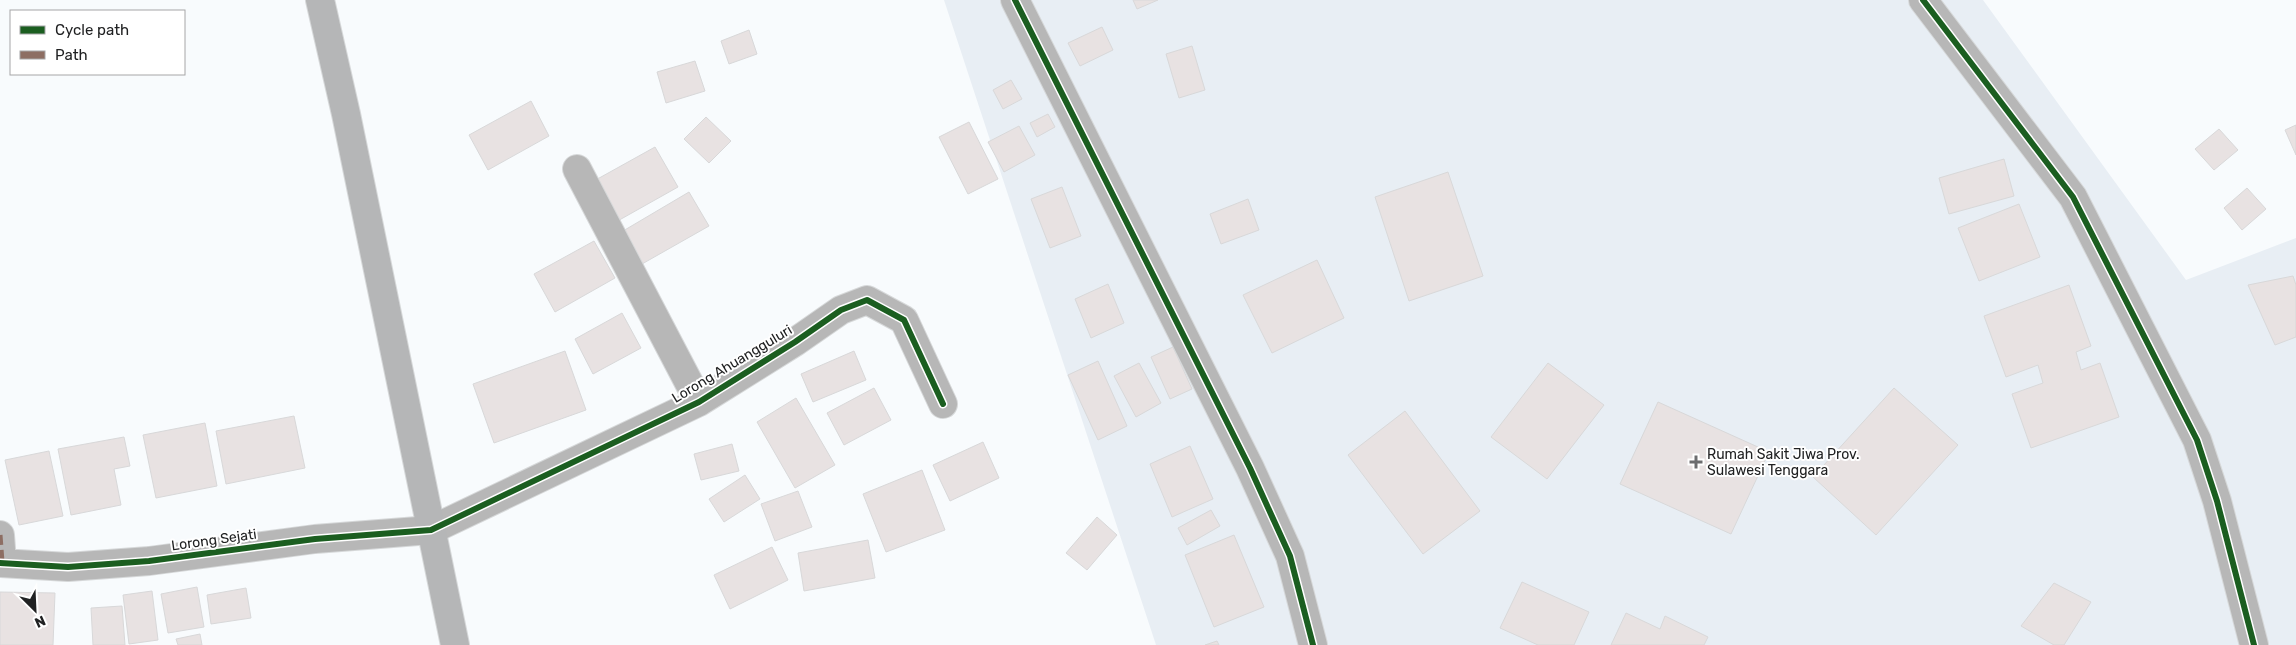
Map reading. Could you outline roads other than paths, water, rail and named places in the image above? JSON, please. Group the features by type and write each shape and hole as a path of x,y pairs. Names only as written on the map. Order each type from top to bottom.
{"street":[{"path":"320,0 346,114 455,645"},
{"path":"1014,0 1250,468 1290,556 1313,645"},
{"path":"1923,0 2073,197 2197,440 2218,501 2254,645"},
{"path":"576,169 699,402"},
{"name":"Lorong Ahuangguluri","path":"431,530 699,402 796,342 841,310 867,300 904,320 943,404"},
{"name":"Lorong Sejati","path":"1,562 68,568 148,561 315,539 431,530"},
{"path":"0,534 1,562"}],"place":[{"name":"Rumah Sakit Jiwa Prov. Sulawesi Tenggara","path":"1696,462"}]}
